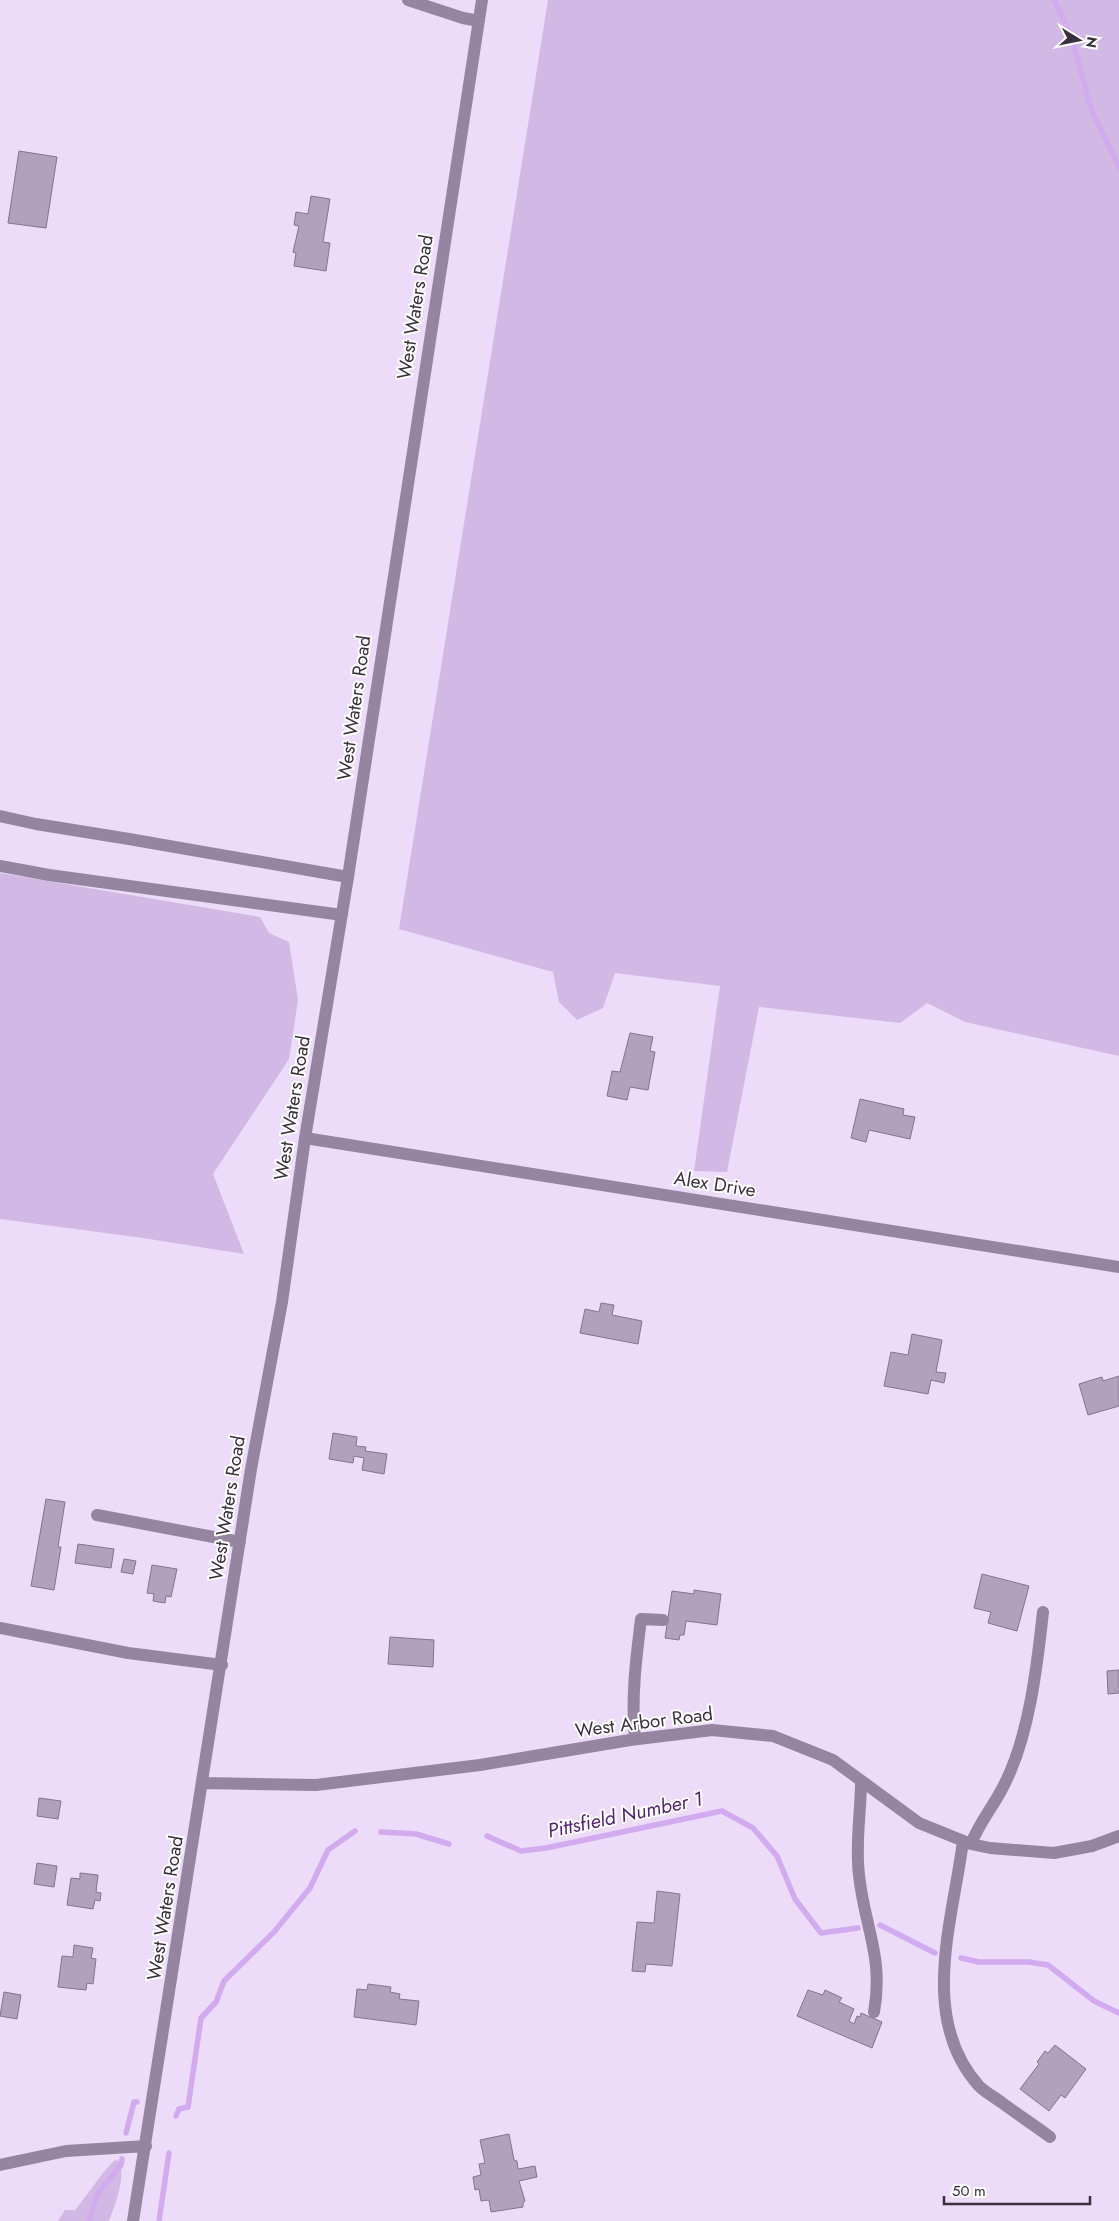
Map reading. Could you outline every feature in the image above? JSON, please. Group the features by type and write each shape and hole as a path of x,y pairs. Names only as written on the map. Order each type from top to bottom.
{"street":[{"path":"408,0 463,18 479,21"},
{"name":"West Waters Road","path":"133,2221 204,1783 240,1542 282,1302 305,1138 348,877 393,572 482,0"},
{"path":"0,816 36,824 348,877"},
{"path":"0,866 49,875 342,915"},
{"name":"Alex Drive","path":"305,1138 1119,1267"},
{"path":"96,1515 240,1542"},
{"path":"1042,1612 1036,1670 1018,1750 1003,1787 967,1842 951,1914 943,1990 947,2022 954,2049 980,2087 1050,2137"},
{"path":"635,1739 633,1719 634,1676 641,1618 663,1620"},
{"path":"0,1628 128,1653 222,1665"},
{"name":"West Arbor Road","path":"204,1783 316,1785 480,1765 635,1739 712,1730 773,1736 833,1760 918,1823 967,1842 990,1848 1054,1853 1092,1846 1119,1836"},
{"path":"861,1782 859,1875 877,1959 878,1992 874,2012"},
{"path":"0,2165 66,2151 146,2146"}],"shaded area":[{"path":"548,0 1119,0 1119,1056 965,1022 927,1003 900,1023 759,1007 727,1172 694,1171 720,986 615,973 603,1008 577,1020 559,1002 553,972 399,929"},
{"path":"0,873 260,917 269,933 289,942 298,1000 289,1059 213,1174 244,1254 0,1219"},
{"path":"115,2160 119,2161 121,2175 117,2199 109,2221 58,2221 65,2210 75,2210"}],"building":[{"path":"19,151 57,157 46,228 8,223"},
{"path":"311,196 330,199 323,242 330,243 326,271 294,266 296,253 293,252 299,226 294,225 296,212 308,214"},
{"path":"630,1033 653,1037 650,1051 655,1052 648,1090 630,1087 627,1100 607,1096 612,1071 620,1072"},
{"path":"860,1099 904,1109 903,1115 915,1117 910,1139 869,1130 866,1142 851,1138"},
{"path":"601,1303 614,1305 612,1315 642,1321 638,1344 580,1333 585,1309 599,1312"},
{"path":"912,1334 942,1340 936,1372 946,1373 944,1383 931,1380 928,1394 884,1386 891,1352 908,1355"},
{"path":"1119,1376 1119,1406 1088,1415 1079,1384 1102,1377 1103,1381"},
{"path":"333,1433 357,1437 356,1446 366,1447 365,1451 387,1454 384,1474 362,1470 364,1458 354,1456 353,1463 329,1459"},
{"path":"46,1499 65,1502 58,1547 61,1547 54,1590 31,1586"},
{"path":"78,1544 114,1549 111,1568 75,1563"},
{"path":"124,1559 136,1561 133,1574 121,1572"},
{"path":"152,1565 177,1569 171,1597 166,1596 165,1603 153,1601 154,1594 147,1593"},
{"path":"982,1574 1029,1586 1017,1631 988,1623 991,1612 974,1608"},
{"path":"694,1590 721,1594 717,1625 686,1621 684,1635 680,1635 679,1640 665,1638 672,1591 694,1594"},
{"path":"390,1637 434,1640 433,1667 388,1664"},
{"path":"1119,1670 1119,1693 1108,1694 1107,1671"},
{"path":"39,1798 61,1801 58,1819 37,1816"},
{"path":"37,1863 57,1866 54,1887 34,1884"},
{"path":"80,1873 98,1875 96,1892 101,1893 100,1901 95,1900 93,1909 67,1905 71,1878 80,1879"},
{"path":"657,1891 680,1894 672,1966 646,1964 645,1972 632,1971 637,1922 654,1923"},
{"path":"74,1945 93,1948 91,1958 96,1959 93,1984 87,1983 86,1990 58,1987 62,1956 73,1957"},
{"path":"368,1984 391,1987 390,1992 400,1994 399,1999 419,2001 416,2025 354,2017 357,1989 367,1990"},
{"path":"808,1990 823,1995 825,1990 842,1998 839,2002 854,2009 849,2021 854,2024 857,2016 860,2017 861,2013 882,2022 872,2048 797,2016"},
{"path":"4,1992 21,1995 17,2019 0,2016"},
{"path":"1055,2045 1086,2069 1065,2098 1061,2095 1049,2111 1020,2089 1039,2064 1037,2062 1045,2051 1048,2053"},
{"path":"509,2134 514,2160 517,2161 518,2169 535,2166 537,2177 519,2181 525,2201 523,2207 491,2212 489,2200 481,2201 479,2189 475,2190 473,2177 481,2175 479,2164 485,2163 480,2140"}],"waterway":[{"path":"1054,0 1070,33 1092,111 1119,167"},
{"name":"Pittsfield Number 1","path":"487,1836 521,1851 546,1848 722,1811 753,1828 777,1856 795,1899 821,1933 858,1928"},
{"name":"Pittsfield Number 1","path":"176,2116 179,2109 188,2107 201,2018 216,2002 224,1981 274,1932 310,1888 328,1850 355,1831"},
{"path":"381,1832 416,1834 449,1844"},
{"name":"Pittsfield Number 1","path":"880,1925 935,1953"},
{"name":"Pittsfield Number 1","path":"961,1958 979,1962 1029,1962 1048,1965 1094,2001 1119,2013"},
{"path":"126,2133 134,2102 137,2102"},
{"path":"159,2221 169,2153"},
{"path":"89,2221 98,2193 121,2165 122,2159"}]}
